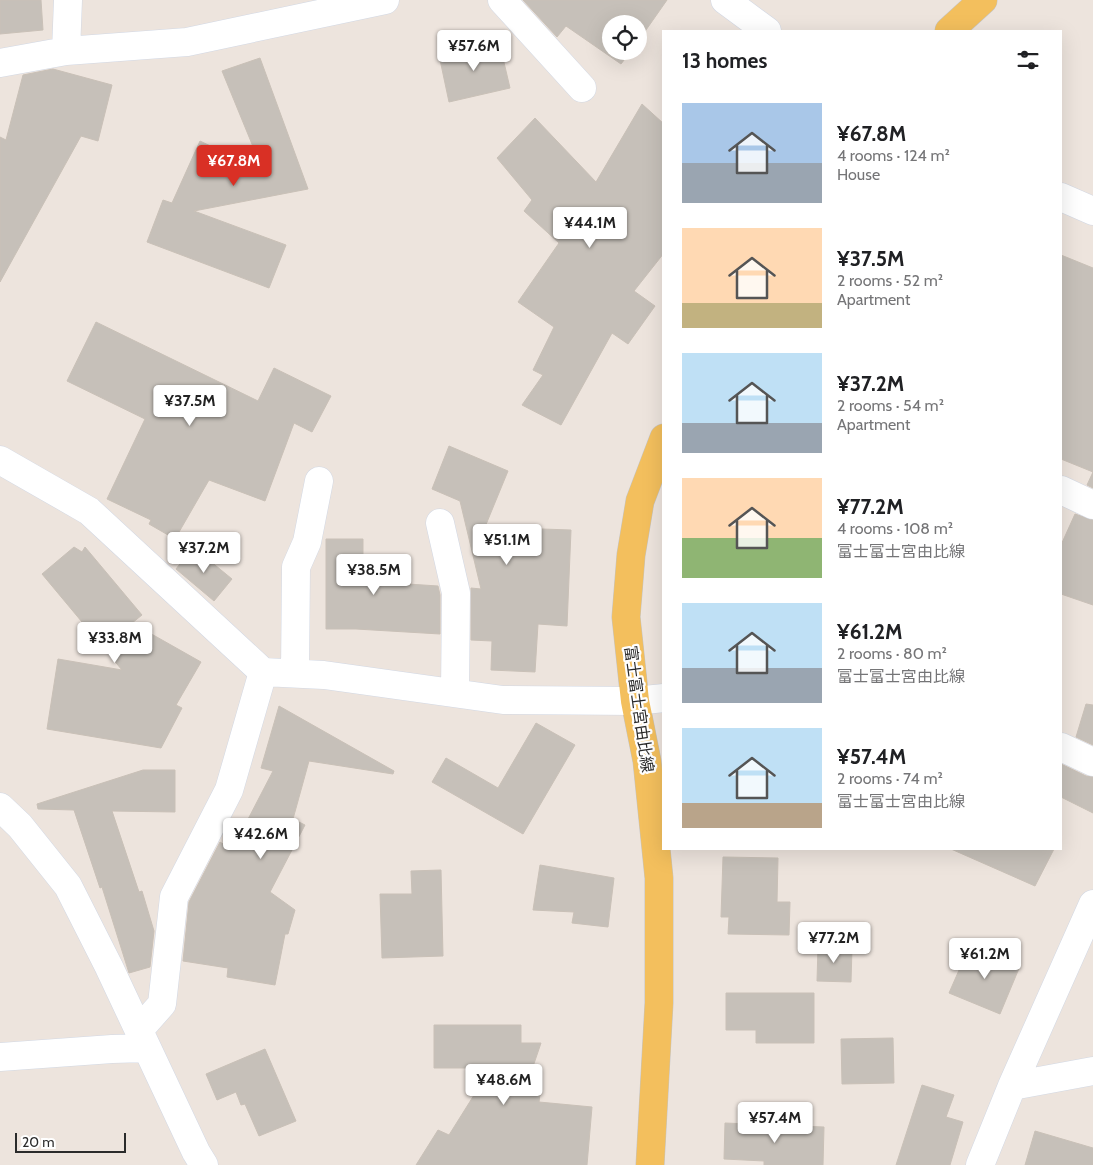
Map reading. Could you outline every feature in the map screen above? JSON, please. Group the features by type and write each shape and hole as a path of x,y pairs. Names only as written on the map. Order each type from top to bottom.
{"main road":[{"path":"950,30 983,0"},
{"name":"富士富士宮由比線","path":"650,1165 659,1002 659,878 647,761 635,701 626,617 631,555 640,500 662,443"}],"street":[{"path":"66,52 68,0"},
{"path":"0,63 66,52 187,42 384,0"},
{"path":"502,0 582,88"},
{"path":"725,0 765,30"},
{"path":"1062,197 1093,211"},
{"path":"0,460 89,511 263,672 324,675 503,700 635,701 662,698"},
{"path":"295,673 296,567 307,542 319,482"},
{"path":"1062,490 1093,505"},
{"path":"440,523 456,593 455,693"},
{"path":"0,1057 112,1049 143,1039 162,1004 174,897 228,790 263,672"},
{"path":"1062,747 1093,762"},
{"path":"0,807 20,826 68,886 204,1165"},
{"path":"980,1165 1012,1086 1093,904"},
{"path":"1012,1086 1093,1071"}],"building":[{"path":"0,0 41,0 43,30 0,34"},
{"path":"523,0 667,0 647,29 647,15 602,15 602,51 566,26 557,37"},
{"path":"499,41 510,88 449,102 439,55"},
{"path":"260,58 308,189 194,211 286,245 269,288 147,242 163,200 172,203 200,141 263,171 222,71"},
{"path":"615,60 624,60 621,64"},
{"path":"53,69 112,85 98,141 81,136 0,282 0,137 6,140 23,75"},
{"path":"642,104 662,122 662,256 634,291 655,306 628,344 612,333 561,425 522,405 543,375 533,370 554,327 518,302 559,243 524,211 532,200 497,158 535,118 596,182"},
{"path":"1062,255 1093,268 1093,472 1062,459"},
{"path":"96,322 258,401 274,368 331,396 312,432 294,423 265,501 209,480 175,539 149,524 151,520 107,499 145,419 67,381"},
{"path":"449,446 508,471 485,527 571,530 567,626 538,624 535,672 491,670 492,641 471,640 471,588 481,589 460,501 432,489"},
{"path":"1093,472 1093,488 1087,485"},
{"path":"1075,514 1093,520 1093,605 1062,594 1062,543"},
{"path":"326,539 363,539 363,581 438,586 440,595 440,634 326,629"},
{"path":"74,547 82,552 85,547 142,615 132,623 201,662 176,705 182,708 161,748 47,729 58,659 122,670 42,574"},
{"path":"193,547 232,579 214,601 176,569"},
{"path":"1086,704 1093,705 1093,745 1076,737"},
{"path":"279,706 394,771 393,774 309,761 293,819 305,825 270,892 295,910 288,934 285,934 275,985 227,977 228,968 183,961 189,902 220,842 232,850 273,771 261,768"},
{"path":"536,723 575,745 523,834 432,782 446,758 498,788"},
{"path":"1062,764 1086,776 1093,777 1093,813 1062,798"},
{"path":"143,770 175,770 175,812 112,811 139,892 142,891 154,931 150,967 129,973 102,887 100,888 74,810 38,809 37,804"},
{"path":"953,850 1053,850 1035,886"},
{"path":"723,857 778,858 777,902 790,902 789,935 728,934 729,917 721,917"},
{"path":"540,865 614,878 608,927 572,923 574,912 533,910"},
{"path":"441,870 443,956 382,958 380,894 412,894 411,871"},
{"path":"970,945 1020,966 1000,1014 949,993"},
{"path":"818,947 852,948 851,982 817,981"},
{"path":"726,993 814,993 814,1043 756,1043 756,1030 726,1030"},
{"path":"434,1025 521,1025 521,1043 541,1043 524,1093 540,1094 539,1102 592,1107 587,1165 416,1165 438,1130 449,1135 491,1068 434,1068"},
{"path":"893,1038 894,1083 842,1084 841,1039"},
{"path":"265,1049 296,1121 259,1136 245,1104 241,1105 236,1092 217,1100 206,1074"},
{"path":"922,1085 954,1095 946,1117 963,1122 950,1165 896,1165"},
{"path":"725,1123 824,1127 823,1165 764,1165 764,1161 724,1159"},
{"path":"1035,1131 1093,1148 1093,1165 1025,1165"}]}
